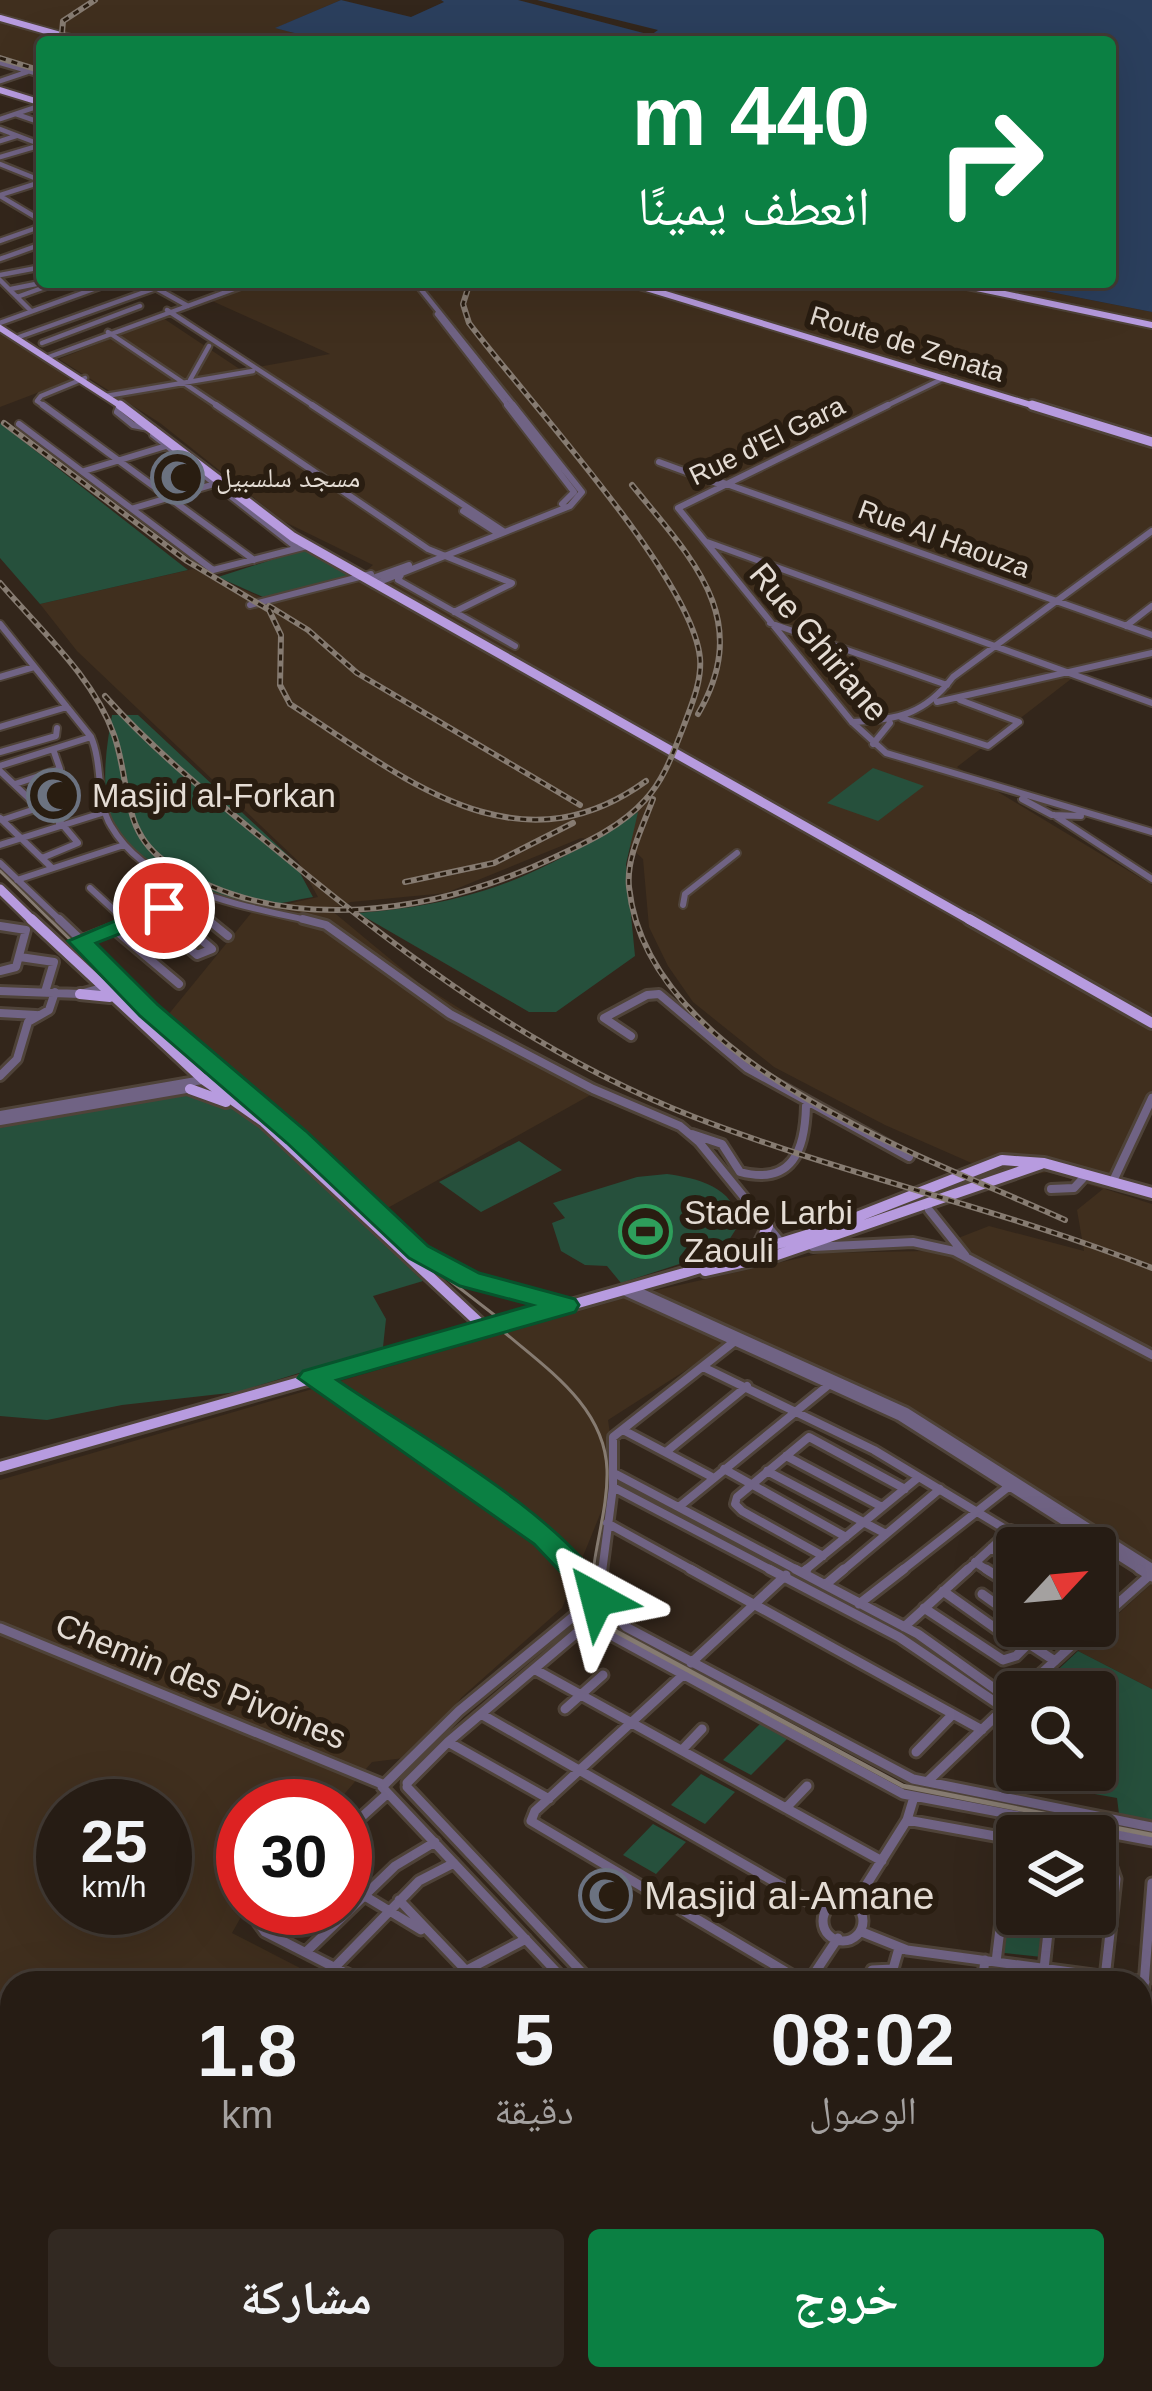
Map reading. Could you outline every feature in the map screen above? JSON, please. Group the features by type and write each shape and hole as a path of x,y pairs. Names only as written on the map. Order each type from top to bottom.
{"main road":[{"path":"0,20 56,36"},
{"path":"0,86 36,101"},
{"name":"Route de Zenata","path":"653,288 1152,442"},
{"path":"978,288 1152,323"},
{"path":"992,288 1152,323"},
{"path":"0,325 47,356"},
{"path":"0,325 158,426 278,521 1152,1020"},
{"path":"104,393 304,547 374,578 398,580 1152,1020"},
{"path":"0,885 102,986 435,1264 470,1280 565,1305"},
{"path":"75,992 102,986"},
{"path":"75,992 102,986"},
{"path":"217,1079 484,1328"},
{"path":"190,1089 216,1096 273,1130"},
{"path":"0,1467 785,1247 1044,1163 1152,1192"},
{"path":"756,1250 768,1226"},
{"path":"684,1274 756,1250 785,1247"}],"street":[{"path":"0,63 36,73"},
{"path":"0,86 29,71"},
{"path":"0,119 36,106"},
{"path":"16,114 36,121"},
{"path":"0,129 36,143"},
{"path":"0,141 17,136"},
{"path":"0,161 36,147"},
{"path":"0,161 36,178"},
{"path":"0,176 16,170"},
{"path":"0,196 36,183"},
{"path":"0,196 36,219"},
{"path":"0,239 36,225"},
{"path":"0,259 36,249"},
{"path":"32,311 0,277 36,268"},
{"path":"10,289 36,284"},
{"path":"17,297 42,288"},
{"path":"0,325 91,288"},
{"path":"19,337 123,300 143,288"},
{"path":"158,288 188,304 235,288"},
{"path":"47,356 228,288"},
{"path":"250,605 374,578 573,501 574,492 420,288"},
{"path":"123,300 164,313 499,531"},
{"path":"42,343 140,306"},
{"path":"164,313 251,371"},
{"path":"110,333 178,383 441,553 512,583 454,612"},
{"path":"189,381 209,346"},
{"path":"104,393 251,371"},
{"name":"Rue d'El Gara","path":"678,508 940,377"},
{"path":"83,379 37,401 255,560"},
{"path":"19,424 212,569 304,547"},
{"path":"151,430 213,484 304,547"},
{"path":"82,471 166,446"},
{"name":"Rue Al Haouza","path":"659,462 1152,635"},
{"path":"132,508 213,484"},
{"name":"Rue Ghiriane","path":"678,508 873,744 910,764 1057,811"},
{"path":"940,701 946,685 960,673 1152,527"},
{"path":"705,542 1152,703"},
{"path":"398,580 441,553"},
{"path":"374,578 398,580 515,646"},
{"path":"1126,626 1152,606"},
{"path":"769,622 946,685"},
{"path":"0,624 91,736 101,763 105,812 124,844 153,868 194,889 340,932 411,990 450,1014 592,1089 722,1144 740,1172 769,1176 781,1170 806,1138 806,1106"},
{"path":"852,722 868,722 1152,650"},
{"path":"0,666 3,676 34,667"},
{"path":"873,744 880,731 940,701 960,700 1063,671"},
{"path":"940,701 960,673"},
{"path":"902,718 988,746 1018,722 1018,718 960,700"},
{"path":"0,727 68,707"},
{"path":"868,722 880,731"},
{"path":"0,727 21,746"},
{"path":"0,752 58,735 57,728"},
{"path":"39,808 0,768 91,736"},
{"path":"42,858 78,843 61,825 60,770 53,749"},
{"path":"15,784 60,770"},
{"path":"52,868 1,819 59,801"},
{"path":"1057,811 1149,832"},
{"path":"1057,811 1070,826 1152,879"},
{"path":"1057,811 1149,832"},
{"path":"0,845 105,812"},
{"path":"1070,826 1087,817"},
{"path":"16,880 124,844"},
{"path":"683,905 685,894 736,853"},
{"path":"0,863 217,1079"},
{"path":"149,915 196,955 212,949 147,878 153,868"},
{"path":"90,888 128,923"},
{"path":"80,941 169,906 194,889"},
{"path":"169,906 205,917 228,936"},
{"path":"0,926 26,928 15,969 0,970"},
{"path":"114,929 179,984"},
{"path":"0,1076 17,1059 28,1022 49,1010 54,962 20,957"},
{"path":"0,991 75,992"},
{"path":"631,1036 604,1018 647,995 659,994 705,1042 806,1106 909,1157"},
{"path":"0,1012 38,1015"},
{"path":"0,1118 190,1089 217,1079"},
{"path":"0,1118 217,1079"},
{"path":"1113,1181 1152,1098"},
{"path":"691,1133 785,1247 913,1242 965,1255 1152,1355"},
{"path":"1051,1189 1074,1188 1088,1174"},
{"path":"929,1210 965,1255"},
{"path":"627,1289 909,1421 1082,1527"},
{"path":"627,1289 906,1412 1082,1527"},
{"path":"387,1791 407,1785 448,1742 594,1619 603,1604 602,1565 614,1473 610,1444 736,1340"},
{"path":"703,1367 797,1410 1006,1527"},
{"path":"313,1378 545,1536 603,1604 691,1663 926,1783 1152,1827"},
{"path":"680,1506 831,1383"},
{"path":"666,1453 747,1386"},
{"path":"623,1430 713,1477"},
{"path":"823,1556 735,1504 737,1496 806,1439 814,1438 905,1489"},
{"path":"786,1456 883,1507"},
{"path":"724,1468 846,1537"},
{"path":"767,1472 886,1534"},
{"path":"614,1473 904,1627 996,1687"},
{"path":"802,1572 919,1477"},
{"path":"860,1604 1012,1484"},
{"path":"613,1487 996,1690"},
{"path":"825,1585 940,1489"},
{"path":"607,1523 982,1730"},
{"path":"904,1627 996,1544"},
{"path":"992,1548 996,1551"},
{"path":"1116,1549 1151,1573 1116,1606"},
{"path":"567,1562 581,1608 609,1634 914,1797 1152,1841"},
{"path":"975,1562 996,1576"},
{"path":"691,1663 785,1575"},
{"path":"943,1591 996,1626"},
{"path":"982,1594 996,1604"},
{"path":"1116,1599 1120,1602"},
{"path":"372,1806 459,1712 581,1608 603,1604"},
{"path":"924,1609 1003,1660 1022,1647"},
{"name":"Chemin des Pivoines","path":"0,1628 387,1791"},
{"path":"1030,1647 1055,1660"},
{"path":"1043,1671 1070,1647"},
{"path":"534,1669 882,1861"},
{"path":"565,1709 604,1675"},
{"path":"683,1675 532,1814 536,1827 786,1971"},
{"path":"481,1714 824,1910"},
{"path":"916,1752 953,1714"},
{"path":"926,1783 996,1716"},
{"path":"682,1750 702,1730"},
{"path":"448,1742 549,1799"},
{"path":"394,1777 407,1785 581,1971"},
{"path":"786,1808 807,1786"},
{"path":"387,1791 556,1971"},
{"path":"854,1906 908,1820 914,1797"},
{"path":"908,1820 996,1836"},
{"path":"372,1887 406,1858 435,1842"},
{"path":"335,1967 423,1879 454,1863"},
{"path":"1145,1971 1152,1883"},
{"path":"399,1900 425,1932 467,1970 526,1939"},
{"path":"372,1901 425,1932"},
{"path":"824,1910 837,1904 854,1906 866,1920 862,1932"},
{"path":"824,1910 821,1926 838,1938"},
{"path":"986,1971 996,1931"},
{"path":"815,1971 838,1938 862,1932 899,1948 1058,1971"},
{"path":"273,1935 342,1971"},
{"path":"306,1952 323,1935"},
{"path":"1044,1969 1048,1935"},
{"path":"1106,1971 1109,1935"},
{"path":"871,1971 893,1970 899,1948"}],"shaded area":[{"path":"0,0 341,0 276,28 305,36 36,36 36,74 0,63"},
{"path":"243,288 1030,288 1152,312 1152,655 1084,669 957,767 1152,885 1152,1101 1122,1175 1105,1189 1152,1204 1152,1564 1116,1541 1116,1527 1095,1527 908,1406 744,1333 608,1420 616,1475 562,1608 462,1697 412,1757 372,1762 357,1779 216,1779 216,1935 236,1935 306,1971 0,1971 0,1480 635,1295 822,1253 925,1251 989,1226 1084,1251 1077,1210 1103,1189 1048,1172 1008,1179 885,1125 774,1067 693,1002 668,966 649,927 643,859 629,846 581,838 446,893 351,902 331,910 419,983 594,1093 384,1210 168,1015 252,912 318,897 298,861 77,651 40,604 193,569 263,598 358,578 373,565 283,521 160,423 59,359 163,318 241,370 330,354 210,300"},
{"path":"0,334 33,354 71,380 0,407"},
{"path":"1152,1583 1152,1689 1078,1651 1116,1647 1116,1616"}],"green space":[{"path":"0,423 188,570 40,604 0,558"},
{"path":"305,549 350,576 263,597 218,577"},
{"path":"112,715 138,715 293,860 313,897 267,905 228,899 160,869 125,841 110,813 105,785"},
{"path":"873,768 924,786 878,821 827,803"},
{"path":"638,812 626,864 635,956 556,1012 529,1012 358,913 438,902 506,883 569,854"},
{"path":"190,1093 218,1101 281,1142 423,1281 373,1296 386,1319 383,1347 238,1392 122,1405 47,1420 0,1416 0,1128 56,1114"},
{"path":"519,1141 562,1170 481,1212 439,1182"},
{"name":"Stade Larbi Zaouli","path":"667,1174 704,1183 725,1195 736,1215 736,1229 729,1240 704,1256 621,1283 607,1266 585,1265 561,1251 552,1223 565,1218 553,1203 637,1177"},
{"path":"1078,1651 1152,1689 1152,1820 1119,1814 1117,1798 1078,1791 1116,1791 1116,1671 1057,1671"},
{"path":"760,1724 787,1739 751,1775 723,1760"},
{"path":"701,1774 735,1792 705,1824 671,1805"},
{"path":"653,1824 686,1842 656,1874 623,1855"},
{"path":"998,1935 1045,1935 1042,1957 996,1952"}],"water":[{"path":"341,0 411,17 444,2 441,0 518,0 651,35 658,30 537,0 1152,0 1152,312 1030,288 1116,288 1116,36 309,36 275,28"}],"tram line":[{"path":"0,871 144,1012 284,1130 413,1252 497,1317"},
{"path":"504,1332 571,1391 604,1448 606,1496 593,1572"},
{"path":"593,1569 595,1605 617,1632 903,1786 1152,1835"}],"railway":[{"path":"64,36 63,21 95,0"},
{"path":"0,58 36,69"},
{"path":"350,909 410,904 460,893 508,877 614,826 645,800 663,775 699,676 700,658 690,623 668,581 602,488 469,323 463,304 468,288"},
{"path":"4,423 187,561 269,610 281,635 280,685 290,704 417,785 460,805 505,817 551,819 598,808 646,781"},
{"path":"632,485 694,565 718,619 720,648 714,680 698,714"},
{"path":"0,583 64,654 105,713 135,822 153,852 214,887 261,902 350,909"},
{"path":"269,606 308,630 357,673 580,805"},
{"path":"105,696 186,775 350,909"},
{"path":"653,799 633,854 629,887 647,949 685,1004 738,1053 802,1096 871,1133 1065,1220"},
{"path":"405,882 494,863 573,823"},
{"path":"350,909 526,1033 636,1092 751,1138 1152,1268"}],"place":[{"name":"مسجد سلسبيل","path":"177,478"},
{"name":"Masjid al-Forkan","path":"53,795"},
{"name":"Stade Larbi Zaouli","path":"645,1231"},
{"name":"Masjid al-Amane","path":"605,1895"}],"route":[{"path":"164,908 80,941 149,1010 296,1137 418,1252 470,1280 565,1305 313,1378 545,1536 584,1577 597,1599"}]}
